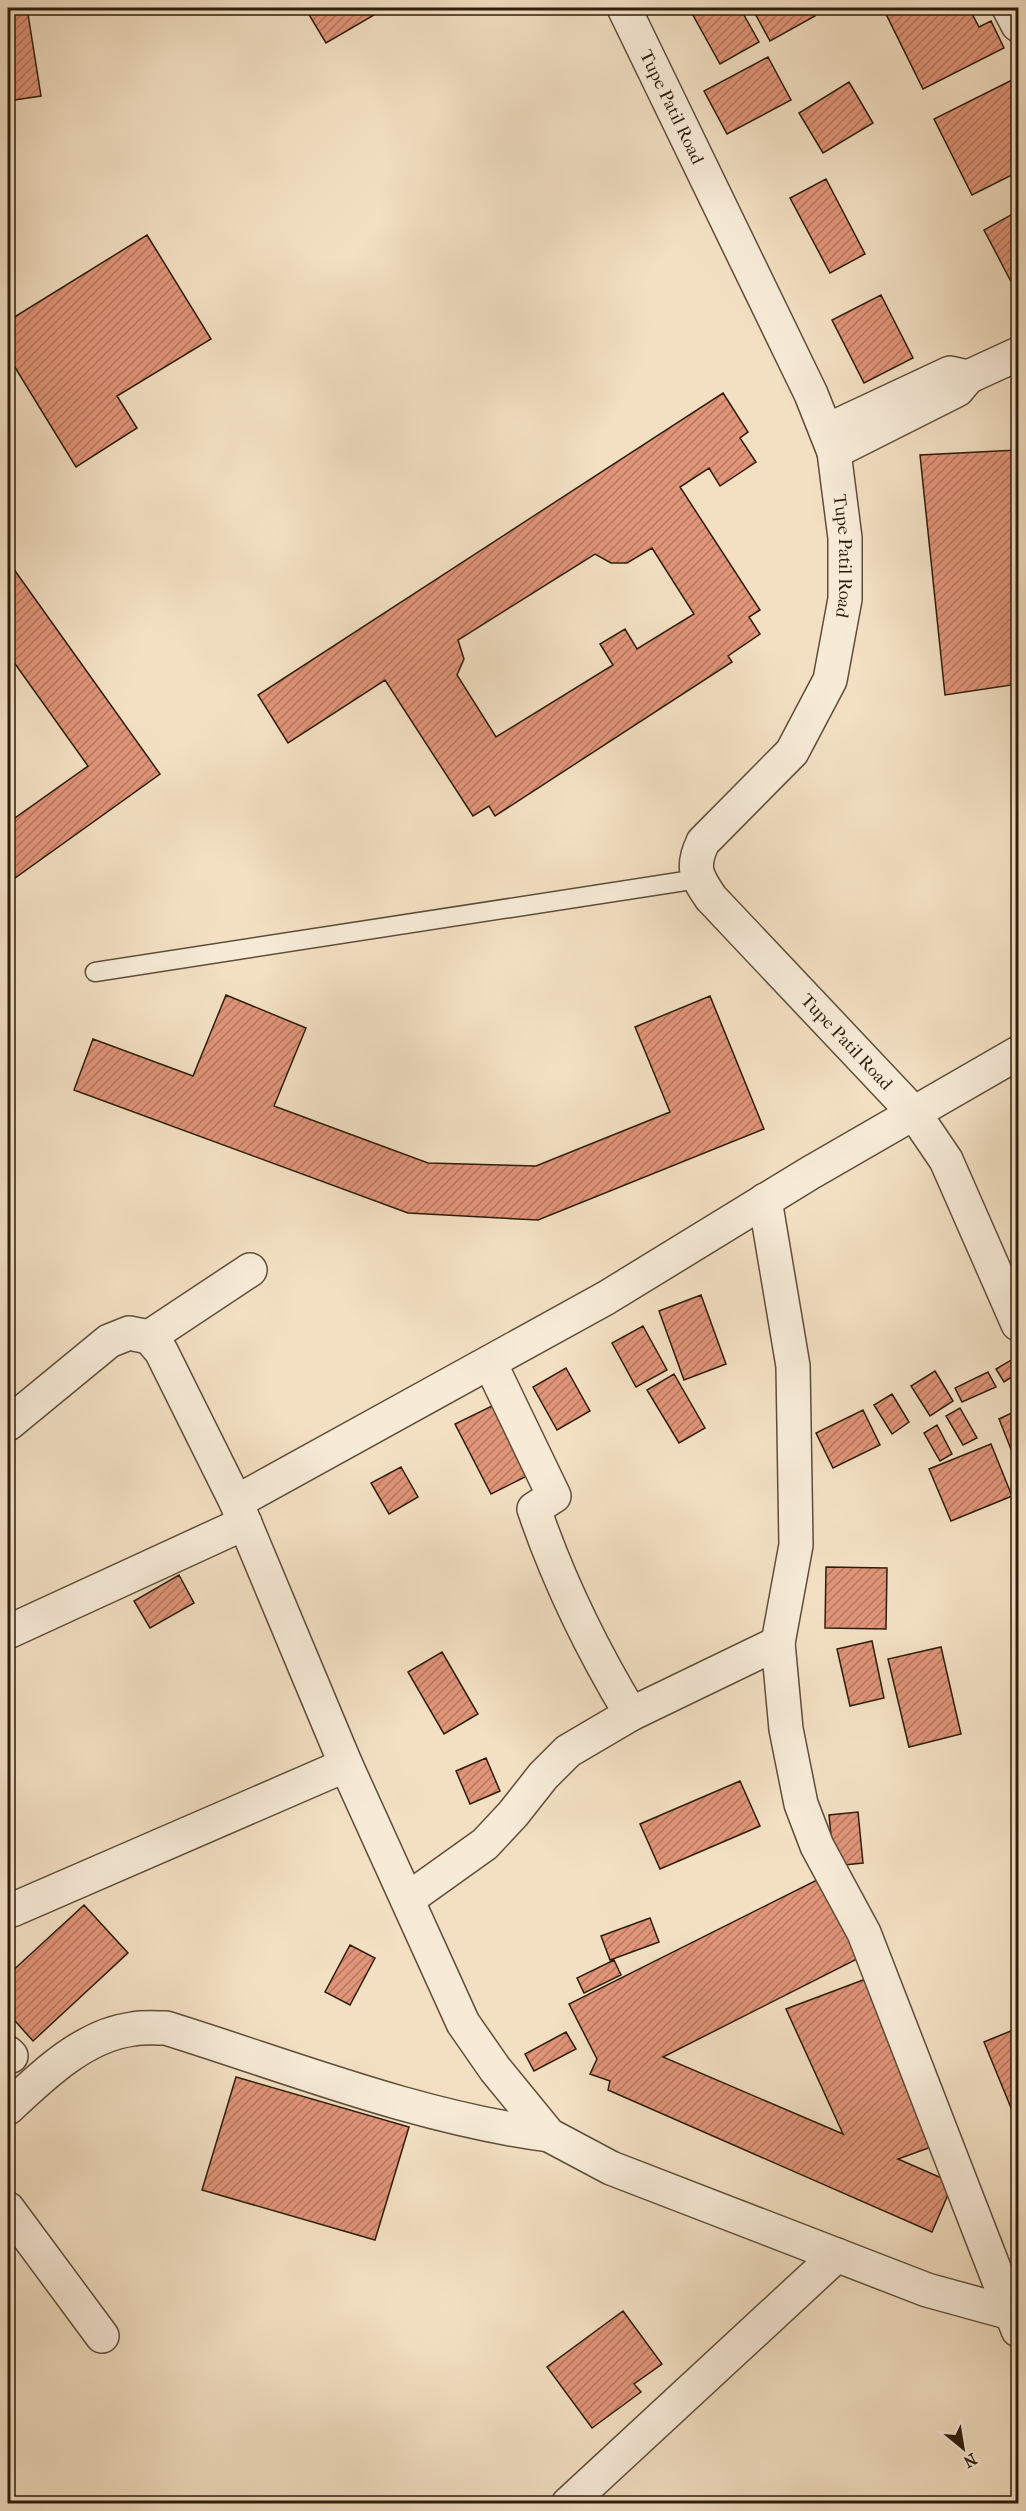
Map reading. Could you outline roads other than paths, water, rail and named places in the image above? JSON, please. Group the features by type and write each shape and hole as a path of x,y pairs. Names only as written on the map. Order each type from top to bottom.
{"street":[{"name":"Tupe Patil Road","path":"624,8 811,394 830,441 845,538 845,599 830,680 792,752 703,842 695,857 698,879 711,898 914,1113 946,1160 1018,1324"},
{"path":"1009,8 1018,25"},
{"path":"830,441 950,373 968,377 1018,354"},
{"path":"8,1632 241,1512 490,1363 606,1298 765,1200 1018,1053"},
{"path":"765,1200 793,1366 796,1545 778,1643 786,1729 801,1804 817,1845 864,1933 1016,2320"},
{"path":"149,1337 250,1270"},
{"path":"8,1424 109,1341 129,1334 149,1337 161,1351 241,1512 346,1765 463,2023 495,2069 549,2135"},
{"path":"490,1363 554,1496 534,1509 555,1569 597,1657 632,1713"},
{"path":"408,1899 485,1844 513,1815 543,1776 568,1751 632,1713 778,1643"},
{"path":"12,1910 346,1765"},
{"path":"8,2108 44,2074 96,2040 132,2029 166,2028 427,2110 503,2129 549,2135 611,2168 927,2290 1016,2320"},
{"path":"8,2209 102,2336"},
{"path":"568,2504 837,2255"}],"lane":[{"path":"95,972 698,879"}]}
